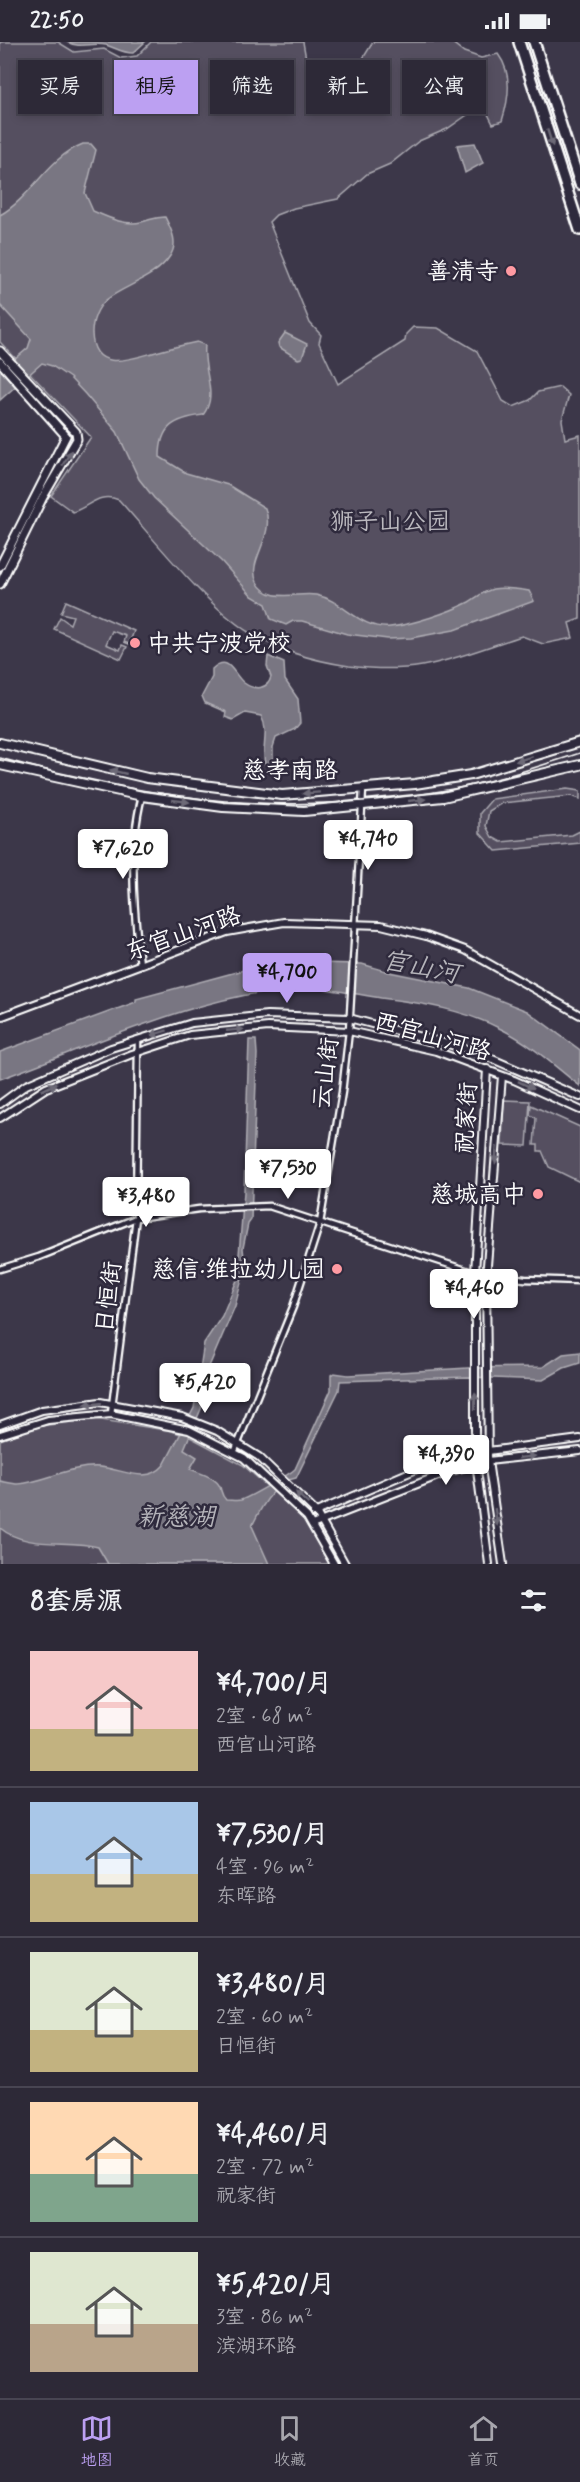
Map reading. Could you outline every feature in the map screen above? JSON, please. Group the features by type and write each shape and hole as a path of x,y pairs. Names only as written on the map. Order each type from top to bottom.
{"highway":[{"path":"519,42 580,230"},
{"path":"534,42 580,184"}],"main road":[{"path":"0,351 76,432 77,439 0,566"},
{"path":"0,362 66,436 5,558 0,584"},
{"name":"慈孝南路","path":"0,743 147,778 203,787 282,795 363,789 471,775 580,742"},
{"name":"慈孝南路","path":"0,765 142,796 223,807 304,811 443,797 580,765"}],"street":[{"name":"云山街","path":"234,1453 293,1307 320,1223 342,1092 349,1031 363,789"},
{"path":"140,965 134,891 134,842 142,796"},
{"name":"东官山河路","path":"0,1017 227,932 284,922 381,925 426,936 465,950 580,1015"},
{"name":"西官山河路","path":"0,1104 26,1085 111,1048 203,1022 267,1016 349,1018 474,1051 580,1097"},
{"name":"西官山河路","path":"0,1118 46,1088 138,1052 190,1035 268,1027 349,1031 436,1051 487,1069 580,1110"},
{"name":"日恒街","path":"111,1414 136,1218 138,1040"},
{"name":"祝家街","path":"487,1069 475,1273 475,1454 489,1564"},
{"name":"祝家街","path":"502,1076 486,1274 488,1461 503,1564"},
{"path":"0,1269 39,1257 136,1218 199,1209 269,1206 475,1273 580,1281"},
{"path":"0,1425 42,1410 100,1402 182,1417 239,1443 259,1457 316,1512 345,1564"},
{"path":"0,1435 48,1420 111,1414 189,1430 244,1458 307,1516 334,1564"},
{"path":"307,1516 424,1466 488,1451 580,1439"},
{"path":"312,1526 448,1472 476,1464 580,1451"}],"green space":[{"name":"狮子山公园","path":"0,42 58,42 74,52 104,49 121,58 137,56 151,42 303,42 306,60 306,114 390,114 390,60 362,60 373,42 451,42 464,52 481,58 498,54 508,78 502,121 493,124 486,110 486,60 402,60 402,114 469,114 447,129 419,141 390,164 367,174 338,199 294,208 276,215 269,222 310,323 321,335 319,343 338,384 405,341 406,334 413,327 438,328 477,351 503,401 513,407 530,400 538,392 560,387 569,395 562,420 565,439 580,435 580,619 569,623 573,638 543,644 522,636 447,660 422,666 386,669 336,664 311,658 261,639 233,621 198,589 119,500 100,499 73,512 51,496 91,437 0,342"},
{"path":"66,601 134,631 129,644 124,642 126,636 112,631 106,644 120,650 122,645 127,647 121,659 54,629 60,617 70,624 73,616 61,613"},
{"path":"567,789 580,791 580,799 571,796 502,803 489,811 486,826 492,837 501,842 572,835 580,831 580,843 496,851 480,833 480,813 492,799"},
{"path":"504,1100 530,1101 527,1146 502,1145"},
{"path":"531,1105 580,1127 580,1182 549,1167 542,1151 538,1151 538,1145 534,1145 536,1118 530,1115"},
{"path":"95,1419 172,1431 192,1438 243,1465 302,1517 329,1564 0,1564 0,1440 40,1426"}],"water":[{"path":"67,42 145,42 133,53 106,45 77,45"},
{"path":"475,143 483,163 465,173 457,145"},
{"path":"83,144 91,144 96,150 85,193 93,211 129,223 165,217 174,241 173,251 164,264 149,276 106,300 100,307 92,328 94,346 99,355 107,359 126,360 197,342 205,345 210,391 208,407 203,415 177,422 166,431 160,457 186,473 228,485 265,508 267,529 255,566 257,582 262,589 276,595 309,594 326,598 361,620 379,627 399,626 430,618 461,606 493,589 529,591 534,601 454,630 411,638 388,639 347,634 302,621 293,621 286,625 271,619 266,604 252,596 222,562 154,498 139,479 117,432 70,378 52,366 42,363 0,400 0,372 28,348 31,339 0,305 0,215 21,198 59,158"},
{"path":"285,333 307,344 302,358 298,359 279,347 278,343"},
{"path":"268,656 284,663 285,680 298,699 300,723 295,729 276,738 273,747 273,764 265,764 265,728 261,716 245,713 233,720 225,717 226,712 205,703 202,696 212,677 212,669 223,663 231,667 248,686 260,688 264,686 271,677 267,666"},
{"path":"315,963 362,964 389,972 469,988 527,1011 580,1050 580,1086 524,1042 474,1017 428,1005 310,988 263,992 186,1010 0,1079 0,1052 136,1002 136,999 255,967"},
{"name":"新慈湖","path":"249,1040 256,1040 257,1054 251,1220 243,1248 245,1267 235,1306 208,1369 201,1409 184,1449 197,1457 190,1469 215,1481 226,1500 241,1500 292,1472 331,1390 331,1375 334,1373 348,1375 468,1368 543,1367 563,1354 580,1352 580,1363 564,1368 543,1380 469,1377 340,1381 339,1390 296,1478 281,1484 275,1490 252,1526 269,1564 108,1564 98,1547 35,1542 11,1535 0,1528 0,1481 16,1484 28,1483 89,1467 108,1468 142,1475 150,1474 164,1465 194,1408 204,1343 222,1316 237,1280 244,1192"}],"railway":[{"path":"0,758 57,773 170,795 281,804 337,803 394,798 453,789 501,778 580,753"}],"place":[{"name":"善清寺","path":"511,271"},
{"name":"中共宁波党校","path":"135,643"},
{"name":"慈城高中","path":"538,1194"},
{"name":"慈信·维拉幼儿园","path":"337,1269"}],"water label":[{"name":"官山河","path":"421,966"}]}
